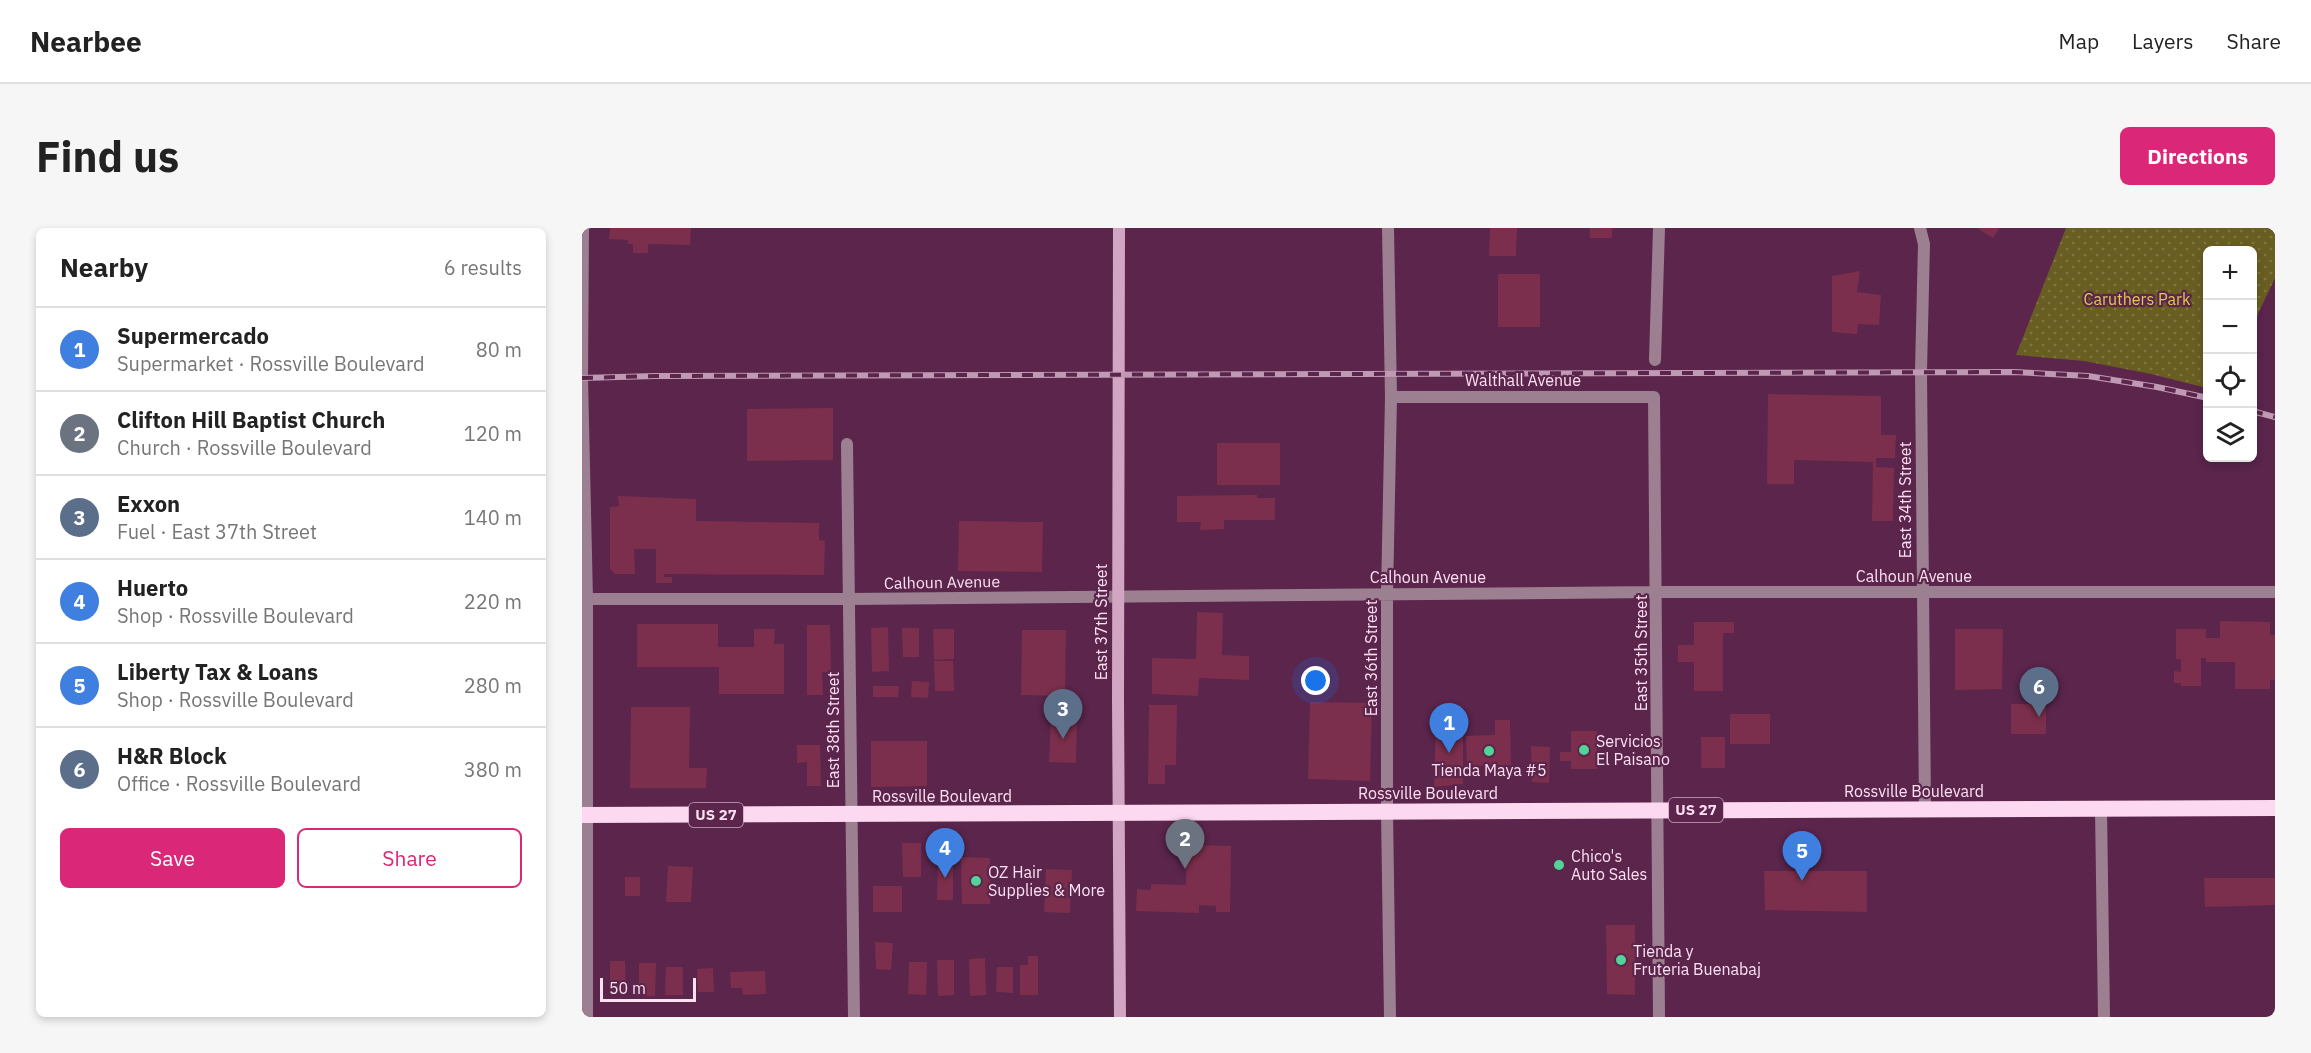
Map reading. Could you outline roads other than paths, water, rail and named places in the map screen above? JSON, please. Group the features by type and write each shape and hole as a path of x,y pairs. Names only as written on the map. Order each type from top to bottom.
{"highway":[{"name":"Rossville Boulevard","path":"584,815 2275,808"}],"main road":[{"name":"East 37th Street","path":"1119,228 1120,1017"}],"street":[{"path":"583,228 584,815 587,1017"},
{"name":"East 36th Street","path":"1388,228 1391,397 1387,594 1390,1017"},
{"path":"1655,360 1659,228"},
{"name":"East 34th Street","path":"1920,228 1924,244 1921,371 1925,809"},
{"name":"Walthall Avenue","path":"1391,397 1654,397"},
{"name":"East 35th Street","path":"1654,397 1659,1017"},
{"name":"East 38th Street","path":"847,444 854,1017"},
{"name":"Calhoun Avenue","path":"585,599 1657,592 2275,592"},
{"path":"2101,808 2104,1017"}],"railway":[{"path":"582,378 2014,372 2088,376 2203,397"},
{"path":"2257,412 2275,417"}],"place":[{"name":"H&R Block","path":"2039,717"},
{"name":"Exxon","path":"1063,739"},
{"name":"Servicios El Paisano","path":"1584,750"},
{"name":"Tienda Maya #5","path":"1489,751"},
{"name":"Supermercado","path":"1449,753"},
{"name":"Chico's Auto Sales","path":"1559,865"},
{"name":"Clifton Hill Baptist Church","path":"1185,869"},
{"name":"Huerto","path":"945,878"},
{"name":"OZ Hair Supplies & More","path":"976,881"},
{"name":"Liberty Tax & Loans","path":"1802,881"},
{"name":"Tienda y Fruteria Buenabaj","path":"1621,960"}],"park label":[{"name":"Caruthers Park","path":"2137,299"}]}
